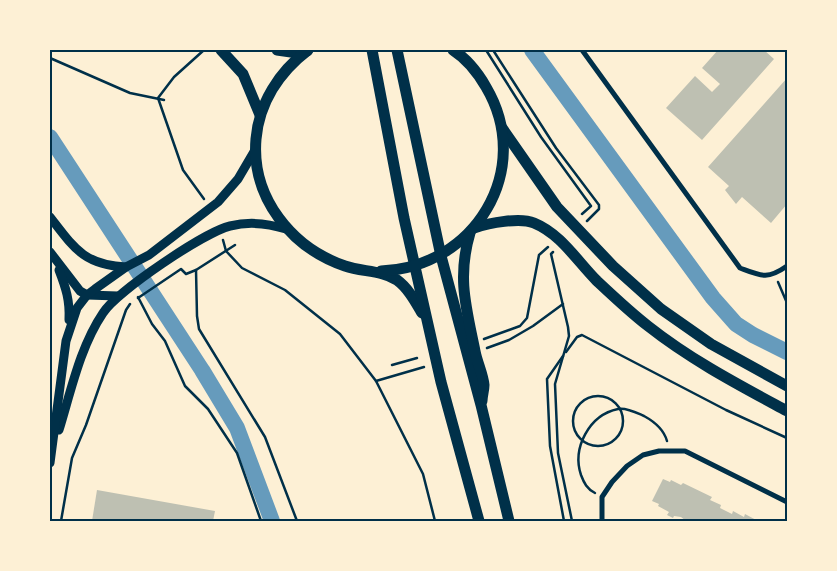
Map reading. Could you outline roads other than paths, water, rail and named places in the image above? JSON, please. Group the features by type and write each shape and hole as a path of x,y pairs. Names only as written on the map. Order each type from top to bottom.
{"main road":[{"path":"221,50 243,74 260,115"},
{"path":"277,50 291,52 307,50"},
{"path":"307,50 285,70 267,97 260,115 255,150 260,182 272,210 286,229 322,257 347,267 389,276 405,287 428,324"},
{"path":"372,50 404,218 428,324 479,521"},
{"path":"397,50 441,256 481,405 509,521"},
{"path":"374,272 395,271 416,266 441,256 472,230 484,215 494,195 501,173 503,151 502,128 493,99 477,73 453,50"},
{"path":"502,128 557,207 613,266 661,309 711,344 787,386"},
{"path":"481,405 484,385 465,304 462,269 464,253 472,230 489,223 532,221 551,231 598,281 648,326 703,365 787,411"}],"street":[{"path":"582,50 740,268 763,276 776,274 787,266"},
{"path":"66,340 75,314 87,295 126,267 149,254 218,202 238,180 255,150"},
{"path":"50,217 69,242 94,261 103,265 126,267"},
{"path":"52,454 86,344 102,313 118,296 196,243 229,226 259,222 286,229"},
{"path":"50,252 80,291 87,295 118,296"},
{"path":"50,464 70,303 56,261"},
{"path":"602,521 602,497 612,482 627,466 643,455 659,451 685,451 787,502"}],"waterway":[{"path":"532,50 713,298 736,324 787,352"},
{"path":"50,137 202,370 237,428 272,521"}]}
